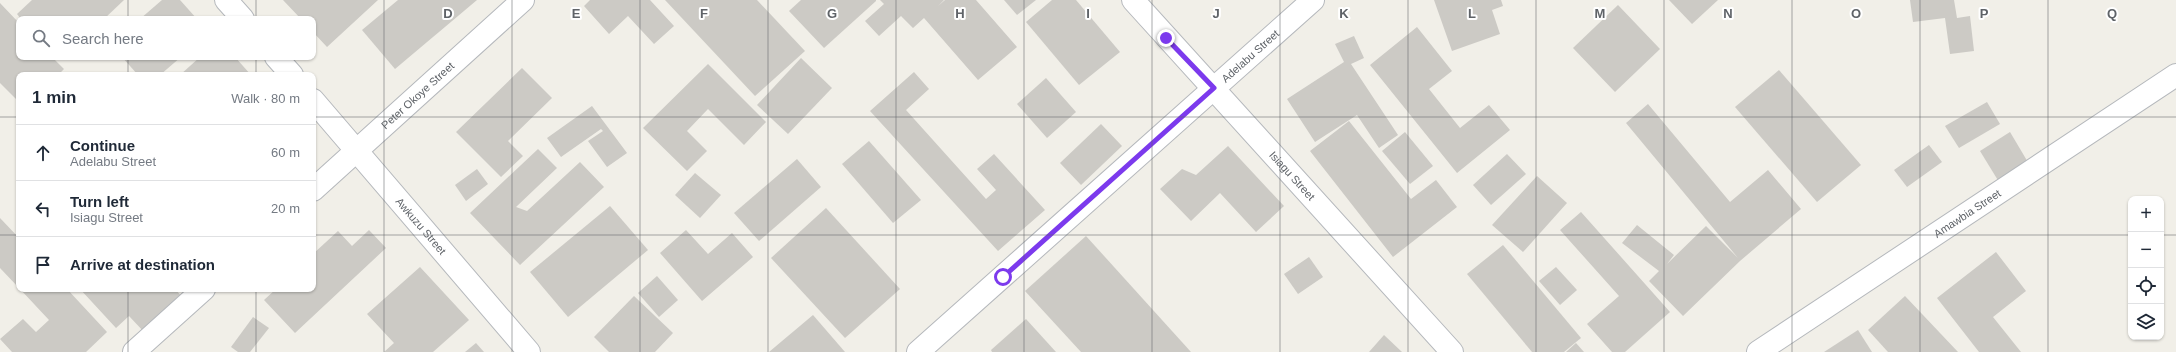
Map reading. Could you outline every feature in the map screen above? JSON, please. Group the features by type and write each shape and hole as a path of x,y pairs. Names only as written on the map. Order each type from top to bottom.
{"street":[{"path":"226,0 240,16"},
{"name":"Peter Okoye Street","path":"316,187 523,0"},
{"name":"Isiagu Street","path":"1133,0 1452,352"},
{"name":"Adelabu Street","path":"918,352 1313,0"},
{"path":"279,60 289,72"},
{"name":"Amawbia Street","path":"1758,352 2176,74"},
{"name":"Awkuzu Street","path":"316,103 529,352"},
{"path":"134,352 201,292"}],"building":[{"path":"32,0 124,0 107,16 19,16 17,14"},
{"path":"162,0 180,0 194,16 143,16"},
{"path":"283,0 378,0 327,47 316,35 316,16 298,16"},
{"path":"398,0 477,0 395,69 362,30"},
{"path":"590,0 650,0 674,26 654,44 628,16 609,34 584,6"},
{"path":"665,0 757,0 805,51 755,96"},
{"path":"801,0 876,1 824,48 789,11"},
{"path":"880,0 944,0 938,6 945,0 976,0 1017,47 978,80 924,18 913,28 901,16 879,36 865,21 884,4"},
{"path":"1004,0 1036,0 1017,15"},
{"path":"1052,0 1076,0 1120,52 1079,85 1026,22"},
{"path":"1434,0 1501,0 1503,6 1492,10 1500,34 1452,51"},
{"path":"1669,0 1718,0 1692,24"},
{"path":"1910,0 1954,0 1957,18 1970,16 1974,51 1950,54 1945,18 1913,22"},
{"path":"0,3 16,20 16,60 55,60 64,69 61,72 16,72 16,99 0,83"},
{"path":"1618,5 1660,49 1615,92 1573,48"},
{"path":"1417,27 1452,71 1429,89 1460,128 1489,105 1510,130 1457,173 1370,65"},
{"path":"1354,36 1364,58 1351,64 1398,135 1379,148 1357,115 1315,142 1287,99 1344,62 1335,44"},
{"path":"801,58 832,88 788,134 757,105"},
{"path":"125,60 178,60 164,72 135,72"},
{"path":"197,60 238,60 248,72 183,72"},
{"path":"708,64 766,122 744,145 708,109 687,131 707,151 687,171 643,128"},
{"path":"522,68 552,98 508,141 523,156 501,177 456,132"},
{"path":"1779,70 1861,165 1817,202 1735,107"},
{"path":"914,72 929,89 906,110 986,199 996,190 977,169 994,154 1045,210 998,251 870,111"},
{"path":"1046,78 1076,112 1047,138 1017,104"},
{"path":"1987,102 2000,124 1959,148 1945,126"},
{"path":"1648,104 1730,202 1768,170 1801,209 1740,261 1683,316 1649,281 1659,271 1622,243 1637,225 1674,255 1667,264 1706,226 1738,258 1626,123"},
{"path":"592,106 627,153 607,167 588,141 603,131 601,129 561,157 547,138"},
{"path":"1349,121 1411,199 1436,180 1457,207 1393,257 1310,151"},
{"path":"1101,124 1122,146 1081,185 1060,163"},
{"path":"1405,132 1433,166 1410,184 1382,151"},
{"path":"2010,132 2029,164 1999,182 1980,151"},
{"path":"869,141 921,200 893,223 842,164"},
{"path":"1929,145 1942,162 1907,187 1894,170"},
{"path":"1228,146 1284,206 1256,232 1220,193 1191,221 1160,189 1182,169 1196,175"},
{"path":"538,149 557,168 516,207 527,211 580,162 604,187 520,265 470,213"},
{"path":"1507,154 1526,174 1491,205 1473,185"},
{"path":"797,159 821,187 759,241 734,213"},
{"path":"477,169 488,184 466,201 455,185"},
{"path":"695,173 721,195 700,218 675,195"},
{"path":"1537,176 1567,203 1523,252 1492,225"},
{"path":"610,206 648,250 568,317 530,272"},
{"path":"826,208 900,289 845,338 771,258"},
{"path":"1581,212 1670,312 1625,352 1612,352 1587,324 1619,296 1560,230"},
{"path":"0,218 16,235 16,285 0,268"},
{"path":"369,230 386,248 295,333 264,300 273,292 316,292 316,251 338,231 352,246"},
{"path":"686,230 708,254 732,233 753,257 702,301 660,253"},
{"path":"1086,236 1191,352 1081,352 1025,291"},
{"path":"1503,245 1581,338 1564,352 1532,352 1467,274"},
{"path":"1996,252 2026,291 1993,317 2021,352 1979,352 1937,298"},
{"path":"1309,257 1323,277 1298,294 1284,274"},
{"path":"420,267 469,320 433,352 384,352 394,343 367,314"},
{"path":"1556,267 1577,290 1560,305 1539,281"},
{"path":"657,276 678,300 659,317 638,293"},
{"path":"23,292 70,292 107,332 86,352 12,352 0,339 23,319 36,332 49,320"},
{"path":"83,292 178,292 183,298 145,333 129,316 116,328"},
{"path":"634,296 673,333 655,352 609,352 594,337"},
{"path":"1905,296 1958,352 1888,352 1868,330"},
{"path":"813,315 845,352 769,352"},
{"path":"253,317 269,328 250,352 238,352 231,347"},
{"path":"1026,319 1056,352 992,352 991,350"},
{"path":"1858,330 1872,352 1824,352"},
{"path":"1384,335 1402,352 1369,352"},
{"path":"476,343 484,352 465,352"},
{"path":"1576,343 1584,352 1566,352"}],"route":[{"path":"1003,277 1214,88 1166,38"}]}
